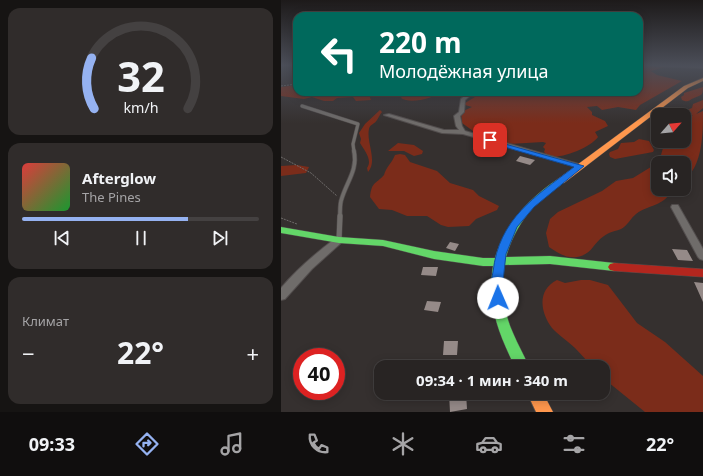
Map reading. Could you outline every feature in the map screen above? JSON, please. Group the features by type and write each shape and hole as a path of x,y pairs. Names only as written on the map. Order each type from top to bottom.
{"street":[{"path":"519,360 505,330 496,290 499,262 506,240 520,216 530,205 580,166 686,87 692,84"},
{"path":"463,132 459,126 457,116 463,99 467,96"},
{"path":"387,115 444,132 463,132 580,166"},
{"path":"675,207 703,257"},
{"path":"281,230 339,240 383,244 461,259 499,262 550,260 604,266 703,273"},
{"path":"281,296 296,277 318,256 339,240"},
{"path":"539,400 545,412"}],"lane":[{"path":"302,106 358,124 353,144 356,161 354,172 341,201 339,240"}],"path":[{"path":"281,86 293,84"},
{"path":"281,157 305,168 314,174 341,201"}],"shaded area":[{"path":"643,84 676,84 640,105 636,110 618,107 602,110 597,106 587,107 592,112 592,115 605,121 608,126 595,132 598,137 589,145 576,152 555,157 549,157 544,152 545,149 543,147 546,143 509,144 482,136 482,134 489,130 473,131 462,123 461,112 472,107 465,105 465,103 475,97 643,96"},
{"path":"293,86 293,96 369,96 371,100 356,101 353,97 337,98 333,101 324,101 312,97 304,99 281,96 281,87"},
{"path":"703,87 703,92 700,96 687,101 682,100 681,97 684,93"},
{"path":"402,96 434,96 411,101 401,98"},
{"path":"703,100 703,108 696,114 703,111 701,148 695,166 691,172 691,156 661,156 663,148 691,148 691,116 693,115 691,115 691,108 693,104"},
{"path":"380,110 382,112 369,129 372,162 371,168 368,172 367,168 369,162 366,152 360,143 361,139 359,133 365,124"},
{"path":"639,139 649,141 651,148 654,150 653,152 615,159 610,157 610,152 618,149 621,143 634,142"},
{"path":"398,143 414,145 423,151 422,154 414,156 404,151 388,151"},
{"path":"395,155 405,155 410,162 437,171 450,183 473,190 479,196 499,206 497,210 476,219 469,226 448,227 441,225 427,216 407,216 392,210 379,209 370,197 372,188 374,184 384,175"},
{"path":"297,165 309,167 306,173 281,176 281,166"},
{"path":"651,167 651,196 668,196 660,202 636,214 623,228 600,239 586,254 582,256 569,257 562,255 549,247 546,233 550,219 558,212 602,191 616,181 633,178"},
{"path":"557,280 565,283 590,280 608,285 637,323 665,342 703,376 703,412 645,412 610,384 610,360 586,360 575,348 554,331 548,322 543,308 543,295 551,284"}],"building":[{"path":"520,156 535,160 530,165 516,161"},
{"path":"450,242 459,244 455,251 446,248"},
{"path":"672,249 687,250 693,261 678,260"},
{"path":"423,267 438,267 436,276 421,275"},
{"path":"694,282 703,283 703,302"},
{"path":"427,301 441,302 438,312 424,310"},
{"path":"444,341 458,341 457,355 443,355"},
{"path":"449,400 466,400 467,409 450,412"}],"traffic: fast":[{"path":"519,360 505,331 500,314 497,297 499,265 503,249 519,220 537,199 548,189 561,181"},
{"path":"281,230 339,240 383,243 434,255 483,262 550,260 614,267"}],"traffic: slow":[{"path":"561,181 686,87 692,84"},
{"path":"539,400 545,412"}],"traffic: jam":[{"path":"614,267 703,273"}],"route":[{"path":"490,140 580,166 530,205 513,227 500,254 496,290 498,298"}]}
